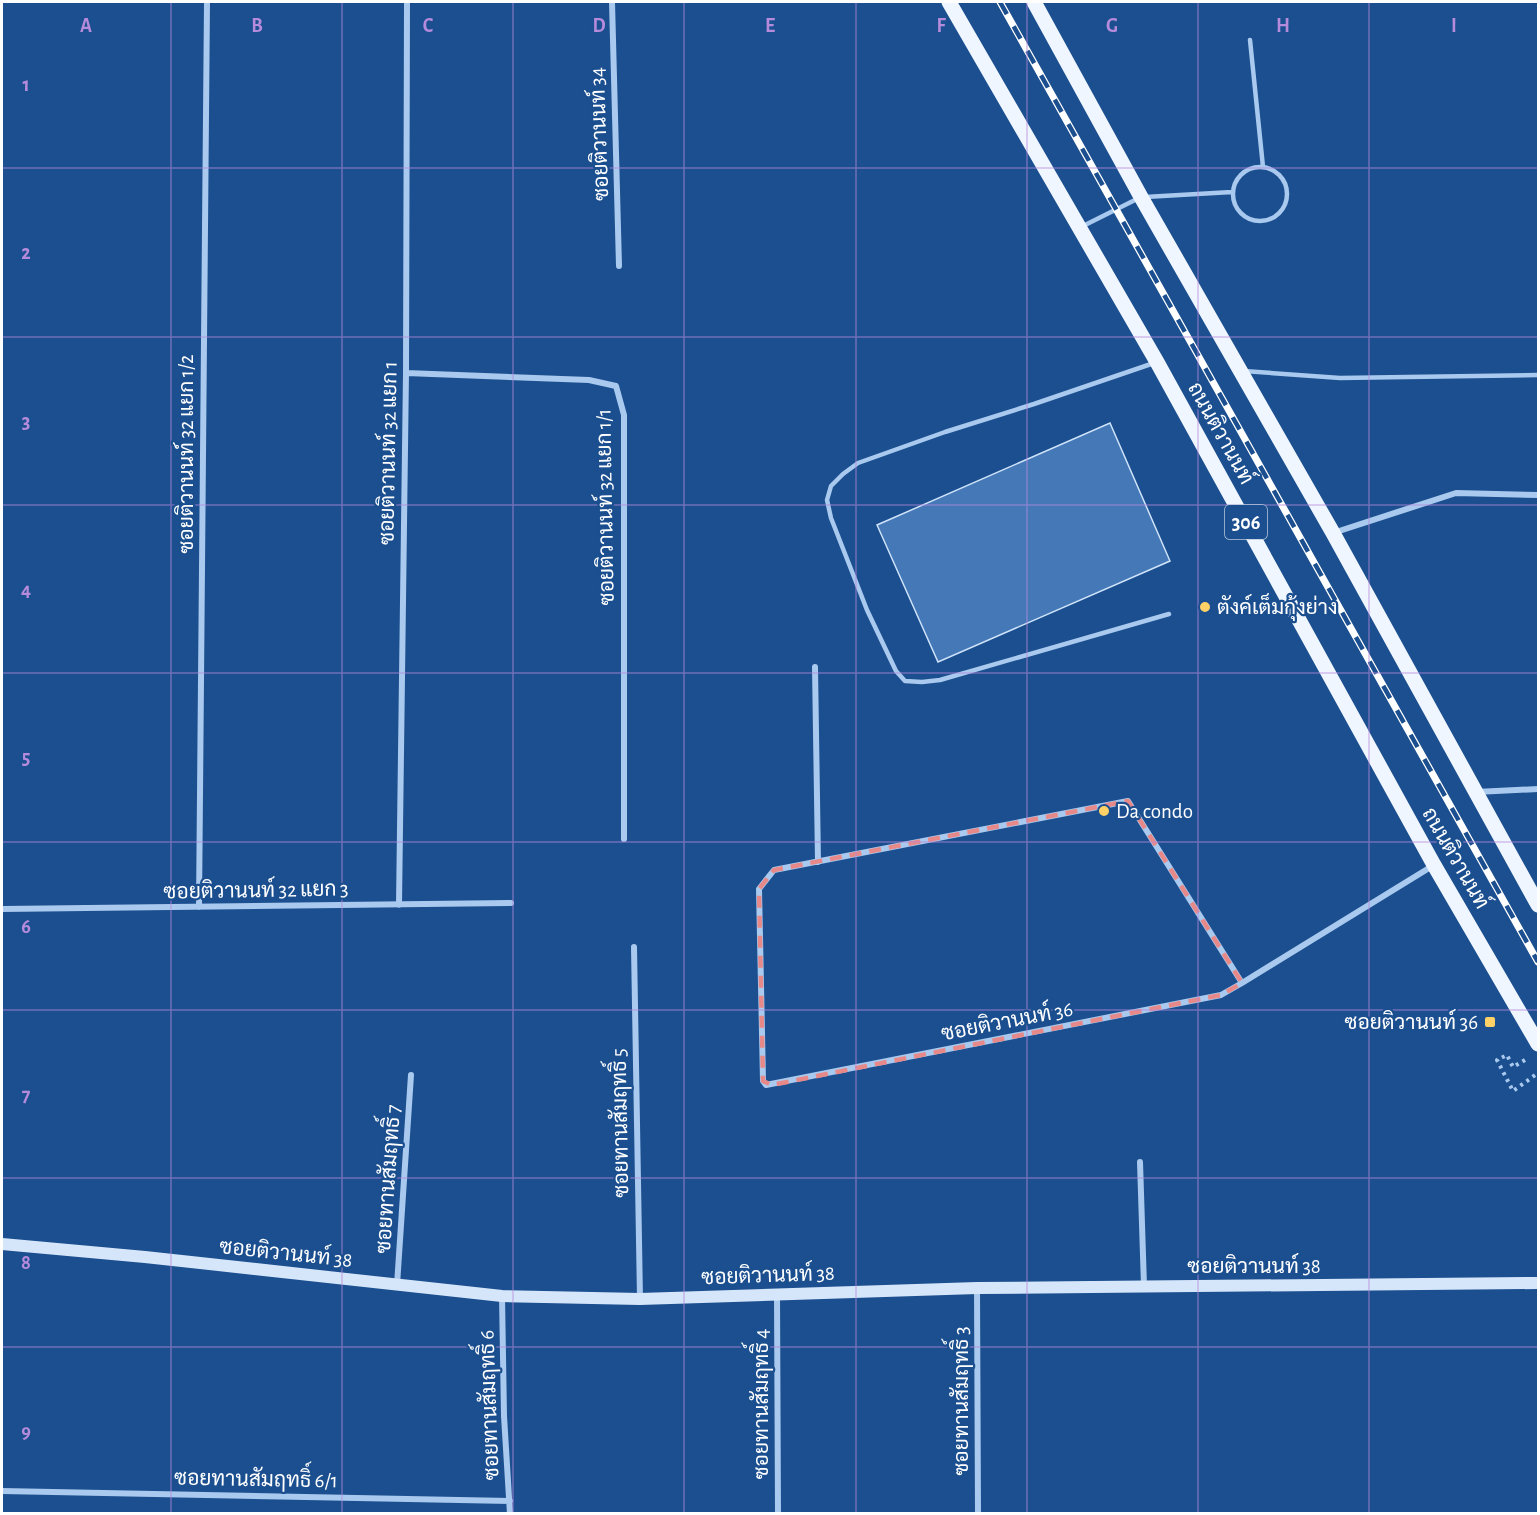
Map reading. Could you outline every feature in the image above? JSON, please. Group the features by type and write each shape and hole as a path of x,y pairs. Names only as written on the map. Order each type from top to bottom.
{"main road":[{"name":"ถนนติวานนท์","path":"949,2 1157,362 1434,865 1539,1044"},
{"path":"1034,2 1141,197 1242,370 1539,905"}],"street":[{"name":"ซอยติวานนท์ 32 แยก 1/2","path":"199,907 207,2"},
{"name":"ซอยติวานนท์ 32 แยก 1","path":"399,904 406,374 407,2"},
{"name":"ซอยติวานนท์ 34","path":"612,2 619,266"},
{"name":"ซอยติวานนท์ 32 แยก 1/1","path":"406,374 589,380 616,386 624,415 624,839"},
{"path":"1333,533 1456,493 1539,495"},
{"path":"815,667 818,862 1128,801 1242,983"},
{"path":"1476,792 1539,789"},
{"name":"ซอยติวานนท์ 36","path":"818,862 774,870 759,890 763,1082 766,1085 1221,995 1434,865"},
{"name":"ซอยติวานนท์ 32 แยก 3","path":"2,909 511,903"},
{"name":"ซอยทานสัมฤทธิ์ 5","path":"634,947 640,1299"},
{"name":"ซอยทานสัมฤทธิ์ 7","path":"398,1284 411,1075"},
{"path":"1140,1161 1144,1287"},
{"name":"ซอยติวานนท์ 38","path":"2,1244 145,1257 501,1296 640,1299 977,1288 1539,1283"},
{"name":"ซอยทานสัมฤทธิ์ 3","path":"977,1288 978,1514"},
{"name":"ซอยทานสัมฤทธิ์ 4","path":"777,1294 778,1514"},
{"name":"ซอยทานสัมฤทธิ์ 6","path":"501,1296 504,1416 510,1514"},
{"name":"ซอยทานสัมฤทธิ์ 6/1","path":"2,1491 510,1501"}],"lane":[{"path":"1250,40 1263,167"},
{"path":"1263,167 1281,176 1287,186 1288,196 1285,207 1278,215 1258,222 1248,219 1239,212 1232,192 1242,173 1252,168 1263,167"},
{"path":"1080,228 1141,197 1232,192"},
{"path":"1157,362 858,463 831,486 827,500 831,518 867,610 896,671 905,681 940,680 1169,614"},
{"path":"1242,370 1340,378 1539,375"}],"path":[{"path":"1513,1067 1507,1055 1497,1060 1513,1090 1539,1074"}],"highlighted area":[{"path":"1128,801 1242,983 1221,995 772,1085 763,1081 759,889 774,870"}],"building":[{"path":"1110,423 1170,561 938,662 877,525"}],"railway":[{"path":"1000,2 1538,962"}],"place":[{"name":"ตังค์เต็มกุ้งย่าง","path":"1205,607"},
{"name":"Da condo","path":"1104,811"},
{"name":"ซอยติวานนท์ 36","path":"1490,1022"}]}
